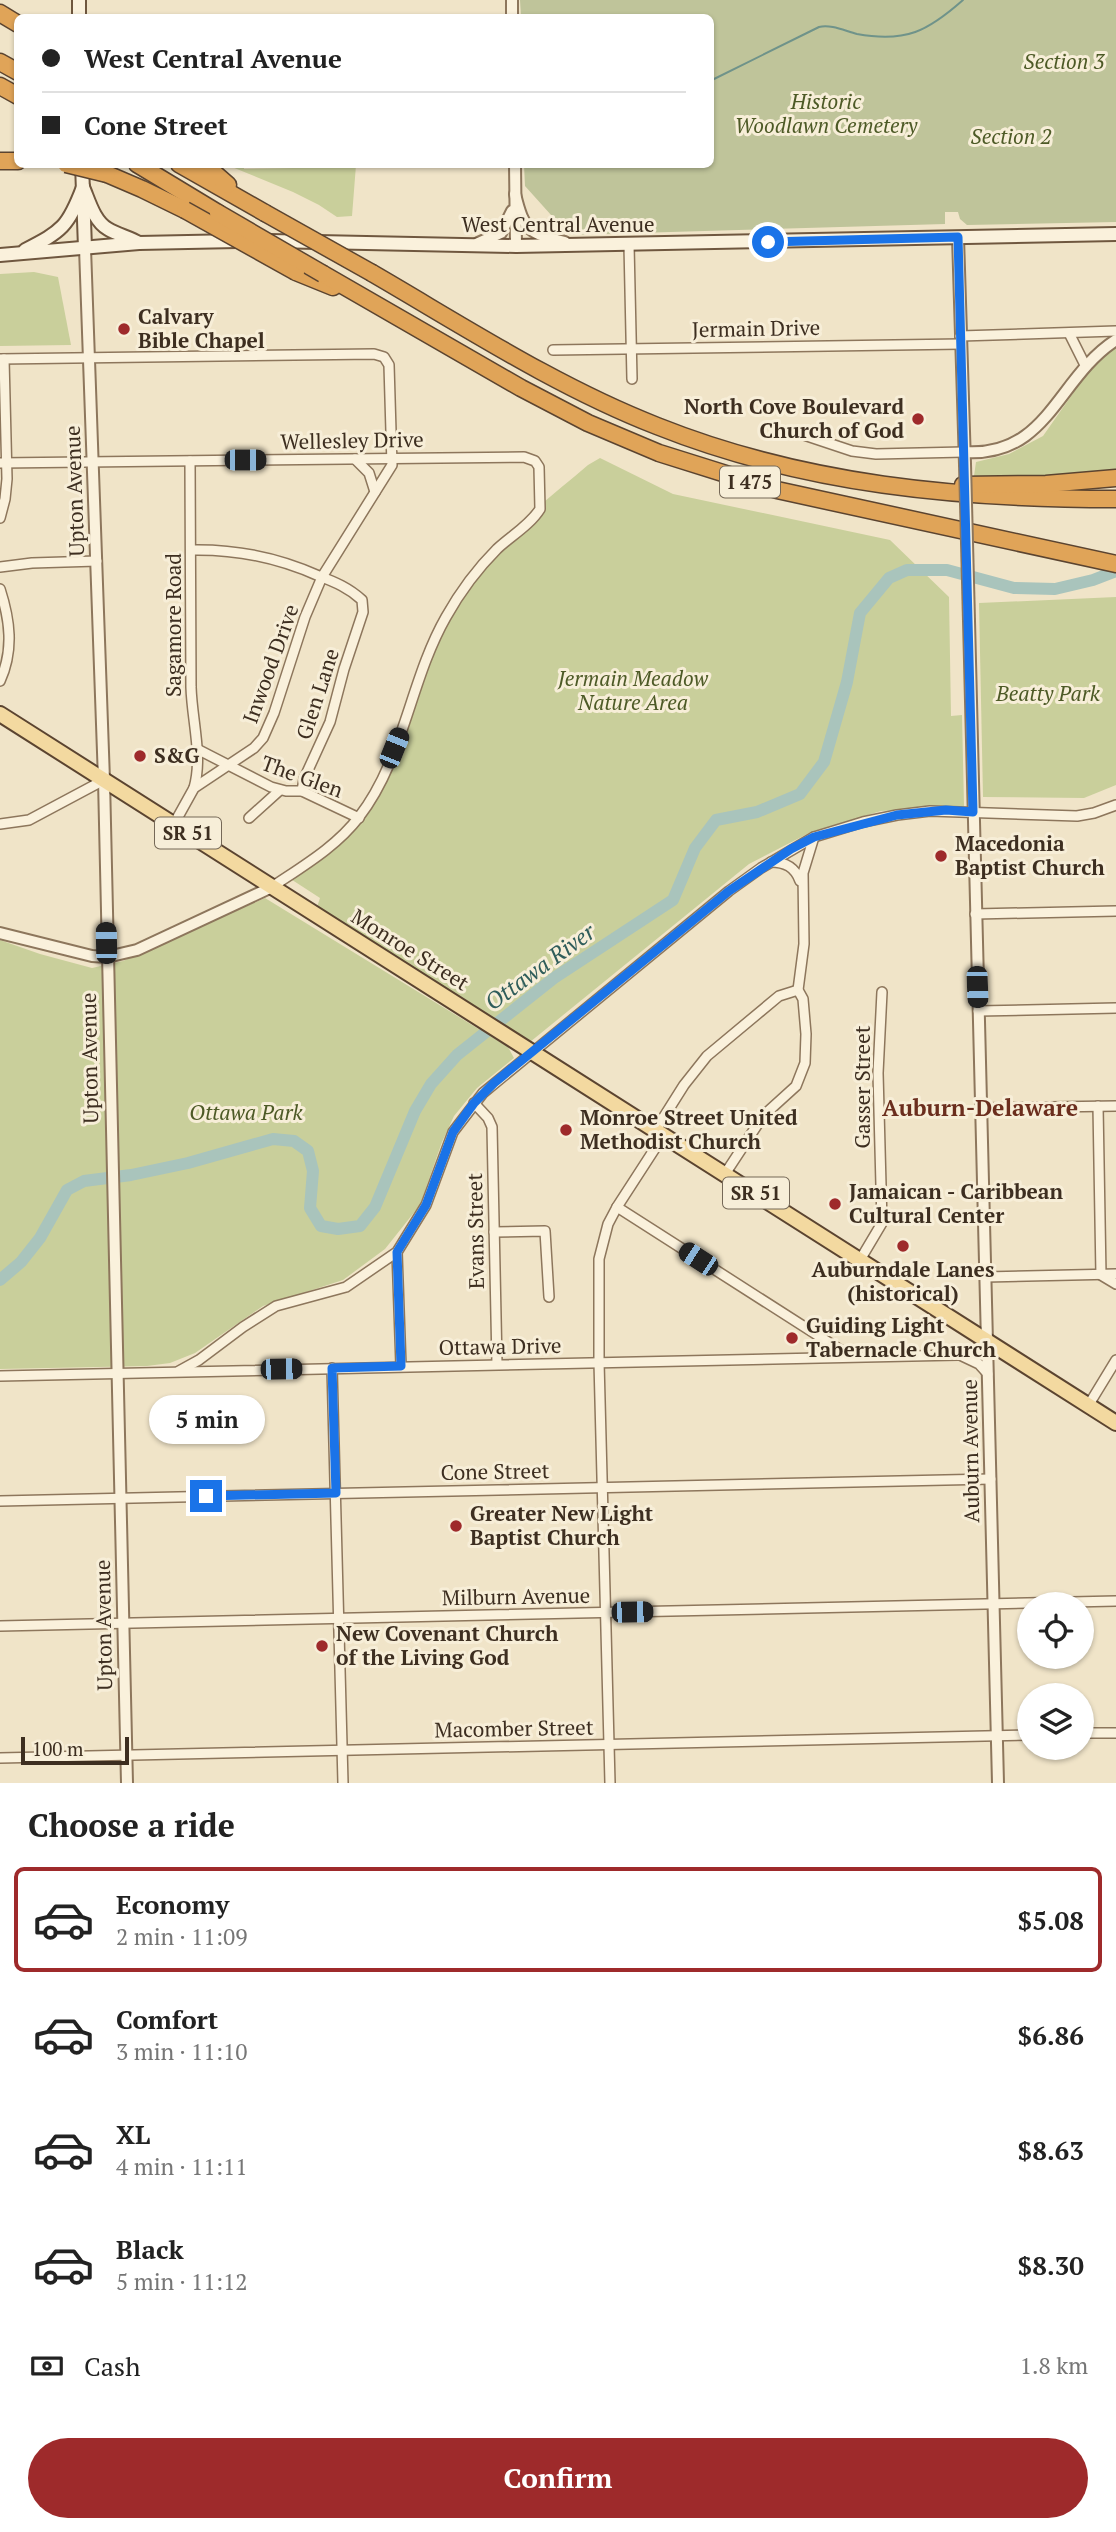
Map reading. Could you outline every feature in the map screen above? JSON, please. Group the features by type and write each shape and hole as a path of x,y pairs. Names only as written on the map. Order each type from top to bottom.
{"highway":[{"path":"82,168 107,174 185,210 296,272 327,286 346,288"},
{"name":"I 475","path":"145,168 346,288 546,401 659,453 777,490 1082,555"},
{"name":"I 475","path":"186,168 559,380 657,426 768,463 873,483"},
{"path":"208,168 247,203"},
{"path":"873,483 1046,484 1116,478"},
{"path":"873,483 996,497 1116,499"},
{"path":"1082,555 1116,559"},
{"path":"1082,555 1116,564"}],"main road":[{"name":"Upton Avenue","path":"82,168 85,248"},
{"path":"83,187 94,212 107,229 139,243"},
{"path":"17,254 61,230 83,187"},
{"name":"West Central Avenue","path":"0,255 139,243 216,240 516,246 1116,234"},
{"name":"Monroe Street","path":"0,714 1116,1423"}],"street":[{"path":"514,168 516,246"},
{"path":"515,194 520,216 528,230 579,245"},
{"path":"471,246 493,238 505,228 515,194"},
{"name":"Auburn Avenue","path":"958,237 998,1783"},
{"path":"629,244 632,379"},
{"name":"Upton Avenue","path":"85,248 104,780 127,1783"},
{"name":"Jermain Drive","path":"553,350 961,340 1116,331"},
{"path":"1069,333 1085,365"},
{"path":"804,435 852,451 876,454 995,450 1021,441 1038,426 1085,365 1116,340"},
{"name":"Inwood Drive","path":"90,357 374,354 387,361 390,370 392,465 322,577 305,617 269,726 254,748 194,788 174,824"},
{"path":"0,518 5,499 2,359 90,357"},
{"name":"Wellesley Drive","path":"3,464 524,457 536,461 539,467 540,509 469,580 446,615 423,665 386,769 359,818"},
{"path":"355,459 369,473 375,492"},
{"name":"Sagamore Road","path":"190,461 191,688 199,762 194,788"},
{"path":"191,550 246,552 274,558 322,577"},
{"path":"0,567 97,561"},
{"name":"Glen Lane","path":"302,791 304,779 330,722 363,606 356,594 322,577"},
{"path":"0,589 8,617 10,650 0,681"},
{"name":"The Glen","path":"197,748 280,790 302,791 359,818"},
{"path":"0,824 29,820 104,780"},
{"path":"248,818 280,790"},
{"path":"179,1371 276,1306 346,1287 397,1252 426,1205 453,1132 474,1103 528,1049 729,891 771,862 814,837 897,815 946,810 1077,816 1116,805"},
{"path":"0,933 74,953 107,957 137,950 272,887 316,858 359,818"},
{"path":"725,1174 764,1116 796,1086 805,1063 803,999 798,990 804,944 802,886 803,873 814,837"},
{"path":"771,862 779,862 794,870 802,886"},
{"path":"975,914 1116,911"},
{"path":"610,1783 599,1362 599,1259 608,1224 684,1084 707,1056 779,996 798,990"},
{"name":"Gasser Street","path":"860,1260 882,1223 878,1073 882,992"},
{"path":"978,1011 1116,1008"},
{"name":"Evans Street","path":"474,1103 488,1118 492,1136 496,1364"},
{"path":"1098,1106 1101,1275"},
{"path":"980,1108 1116,1106"},
{"path":"617,1207 852,1357"},
{"path":"494,1232 545,1231 549,1297"},
{"path":"397,1252 401,1366"},
{"path":"985,1277 1116,1274"},
{"path":"1101,1275 1116,1284"},
{"name":"Ottawa Drive","path":"0,1376 958,1355 974,1350 988,1341"},
{"path":"958,1355 979,1364 988,1374"},
{"path":"1088,1406 1116,1360"},
{"path":"332,1368 343,1783"},
{"name":"Cone Street","path":"0,1501 991,1479"},
{"name":"Milburn Avenue","path":"0,1626 1116,1601"},
{"path":"1094,1734 1116,1733"},
{"name":"Macomber Street","path":"0,1758 1017,1735"}],"green space":[{"name":"Historic Woodlawn Cemetery","path":"520,0 1116,0 1116,222 967,225 960,219 958,212 945,212 945,224 569,235 525,186 524,168 714,168 714,14 521,14"},
{"path":"234,168 356,168 352,216 337,217 293,192"},
{"path":"34,272 58,277 71,345 0,346 0,274"},
{"path":"1116,345 1116,469 1047,476 974,476 976,462 1009,454 1043,436 1095,362"},
{"name":"Jermain Meadow Nature Area","path":"600,458 673,494 890,540 949,597 951,716 962,715 964,806 881,811 811,832 749,864 530,1042 317,907 320,898 283,874 341,831 372,790 430,637 443,613 474,570 528,516"},
{"name":"Beatty Park","path":"1116,597 1116,785 1084,798 983,797 979,603"},
{"name":"Ottawa Park","path":"265,898 508,1047 514,1058 477,1088 454,1116 420,1205 385,1249 343,1280 263,1306 195,1353 170,1363 147,1366 0,1369 0,940 92,968 123,961"}],"waterway":[{"path":"714,79 819,27 833,27 874,36 903,35 927,27 963,0"},
{"name":"Ottawa River","path":"0,1280 21,1262 40,1238 67,1190 84,1181 131,1175 188,1163 273,1139 294,1141 308,1151 313,1171 310,1208 321,1226 338,1229 360,1226 375,1207 415,1111 431,1084 457,1055 554,978 673,900 695,848 716,820 757,812 800,794 824,762 847,682 860,613 889,578 907,570 947,570 1014,588 1055,589 1093,580 1116,571"}],"place":[{"name":"Calvary Bible Chapel","path":"124,329"},
{"name":"North Cove Boulevard Church of God","path":"918,419"},
{"name":"S&G","path":"140,756"},
{"name":"Macedonia Baptist Church","path":"941,856"},
{"name":"Monroe Street United Methodist Church","path":"566,1130"},
{"name":"Jamaican - Caribbean Cultural Center","path":"835,1204"},
{"name":"Auburndale Lanes (historical)","path":"903,1246"},
{"name":"Guiding Light Tabernacle Church","path":"792,1338"},
{"name":"Greater New Light Baptist Church","path":"456,1526"},
{"name":"New Covenant Church of the Living God","path":"322,1646"}],"district":[{"name":"Auburn-Delaware","path":"980,1108"}],"route":[{"path":"206,1496 336,1493 332,1368 401,1366 397,1252 426,1205 453,1132 463,1116 494,1083 729,891 791,849 814,837 897,815 946,810 973,812 958,237 768,242"}],"park label":[{"name":"Section 3","path":"1064,62"},
{"name":"Section 2","path":"1011,137"}]}
